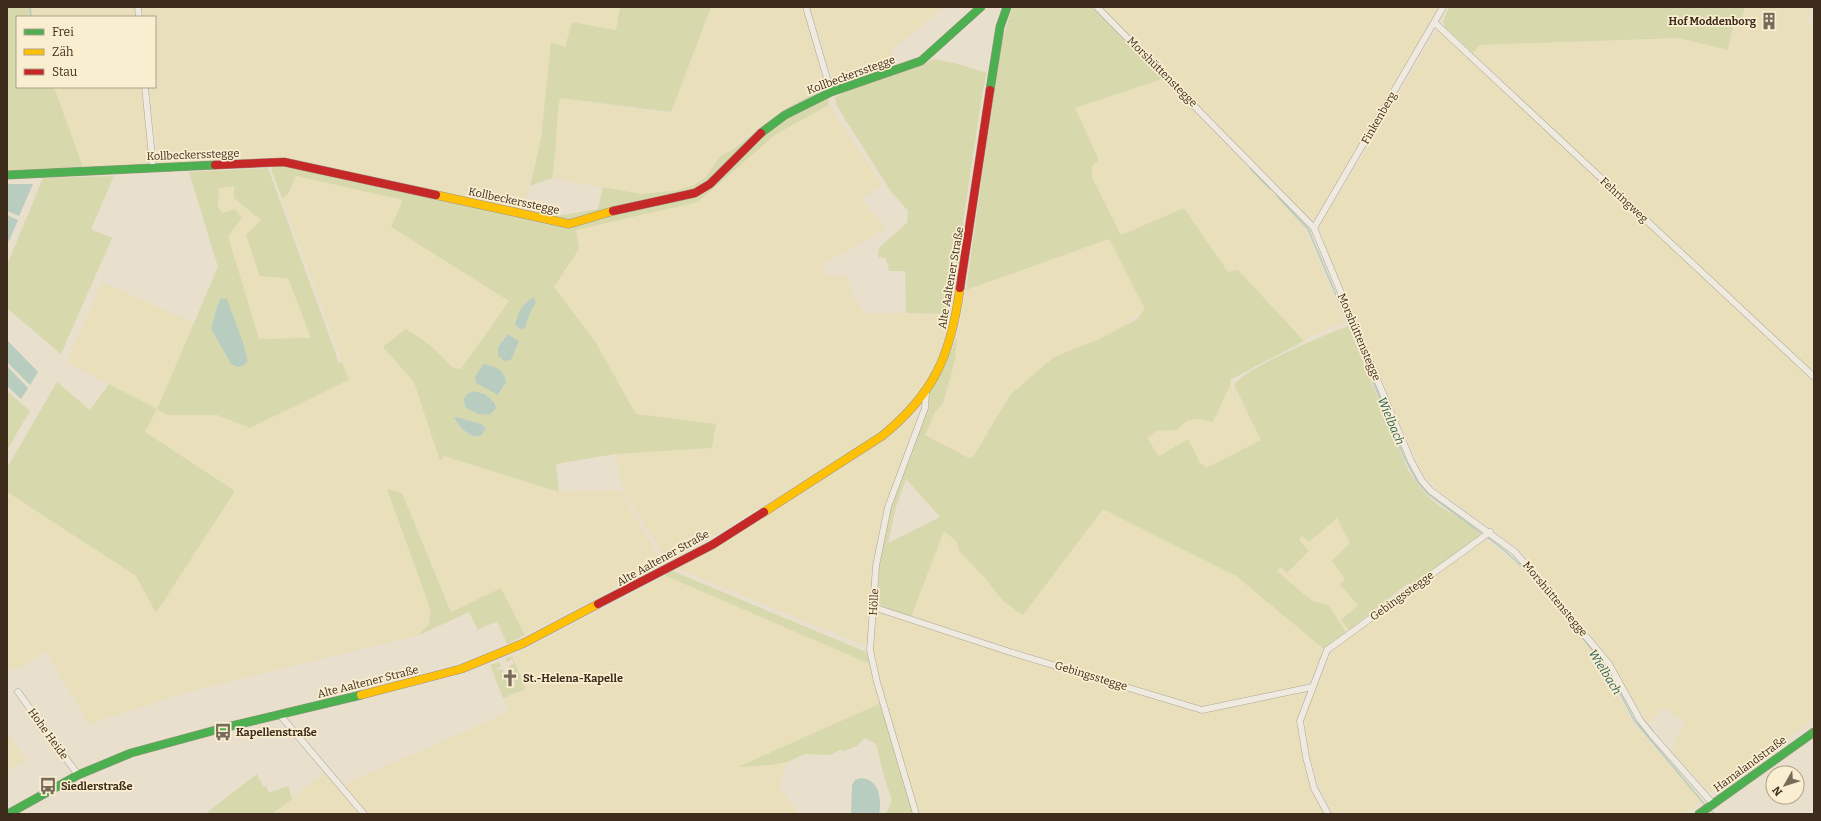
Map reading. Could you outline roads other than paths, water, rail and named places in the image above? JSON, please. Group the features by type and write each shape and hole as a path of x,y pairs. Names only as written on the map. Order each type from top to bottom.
{"street":[{"path":"806,7 830,92"},
{"name":"Kollbeckersstegge","path":"7,175 284,162 569,224 632,206 695,193 710,184 768,128 785,115 830,92 921,61 981,7"},
{"name":"Alte Aaltener Straße","path":"8,814 78,775 131,753 461,669 530,641 712,545 882,436 897,424 926,392 939,370 955,325 1000,26 1007,7"},
{"name":"Morshüttenstegge","path":"1098,7 1314,228 1416,472 1431,491 1490,532 1515,552 1609,664 1640,720 1678,766 1707,808"},
{"name":"Finkenberg","path":"1314,228 1443,7"},
{"name":"Fehringweg","path":"1435,23 1814,377"},
{"path":"145,88 153,167"},
{"name":"Hölle","path":"916,814 870,650 876,566 888,507 925,408 926,392"},
{"name":"Gebingsstegge","path":"1328,814 1314,788 1306,757 1300,721 1327,650 1490,532"},
{"name":"Gebingsstegge","path":"873,607 1010,652 1202,710 1312,687"},
{"name":"Hohe Heide","path":"18,692 78,775"},
{"path":"280,715 364,814"},
{"name":"Hamalandstraße","path":"1707,808 1814,732"}],"waterway":[{"path":"30,7 31,16"},
{"name":"Wielbach","path":"1250,168 1270,189"},
{"name":"Wielbach","path":"1277,196 1308,229 1347,321"},
{"name":"Wielbach","path":"1351,328 1405,459 1417,481 1428,494 1481,533"},
{"name":"Wielbach","path":"1487,537 1518,563 1560,609 1608,670 1634,720 1706,806"},
{"name":"Wielbach","path":"1710,810 1715,814"}],"place":[{"name":"Hof Moddenborg","path":"1769,21"},
{"name":"St.-Helena-Kapelle","path":"510,678"},
{"name":"Kapellenstraße","path":"223,732"},
{"name":"Siedlerstraße","path":"48,786"}]}
